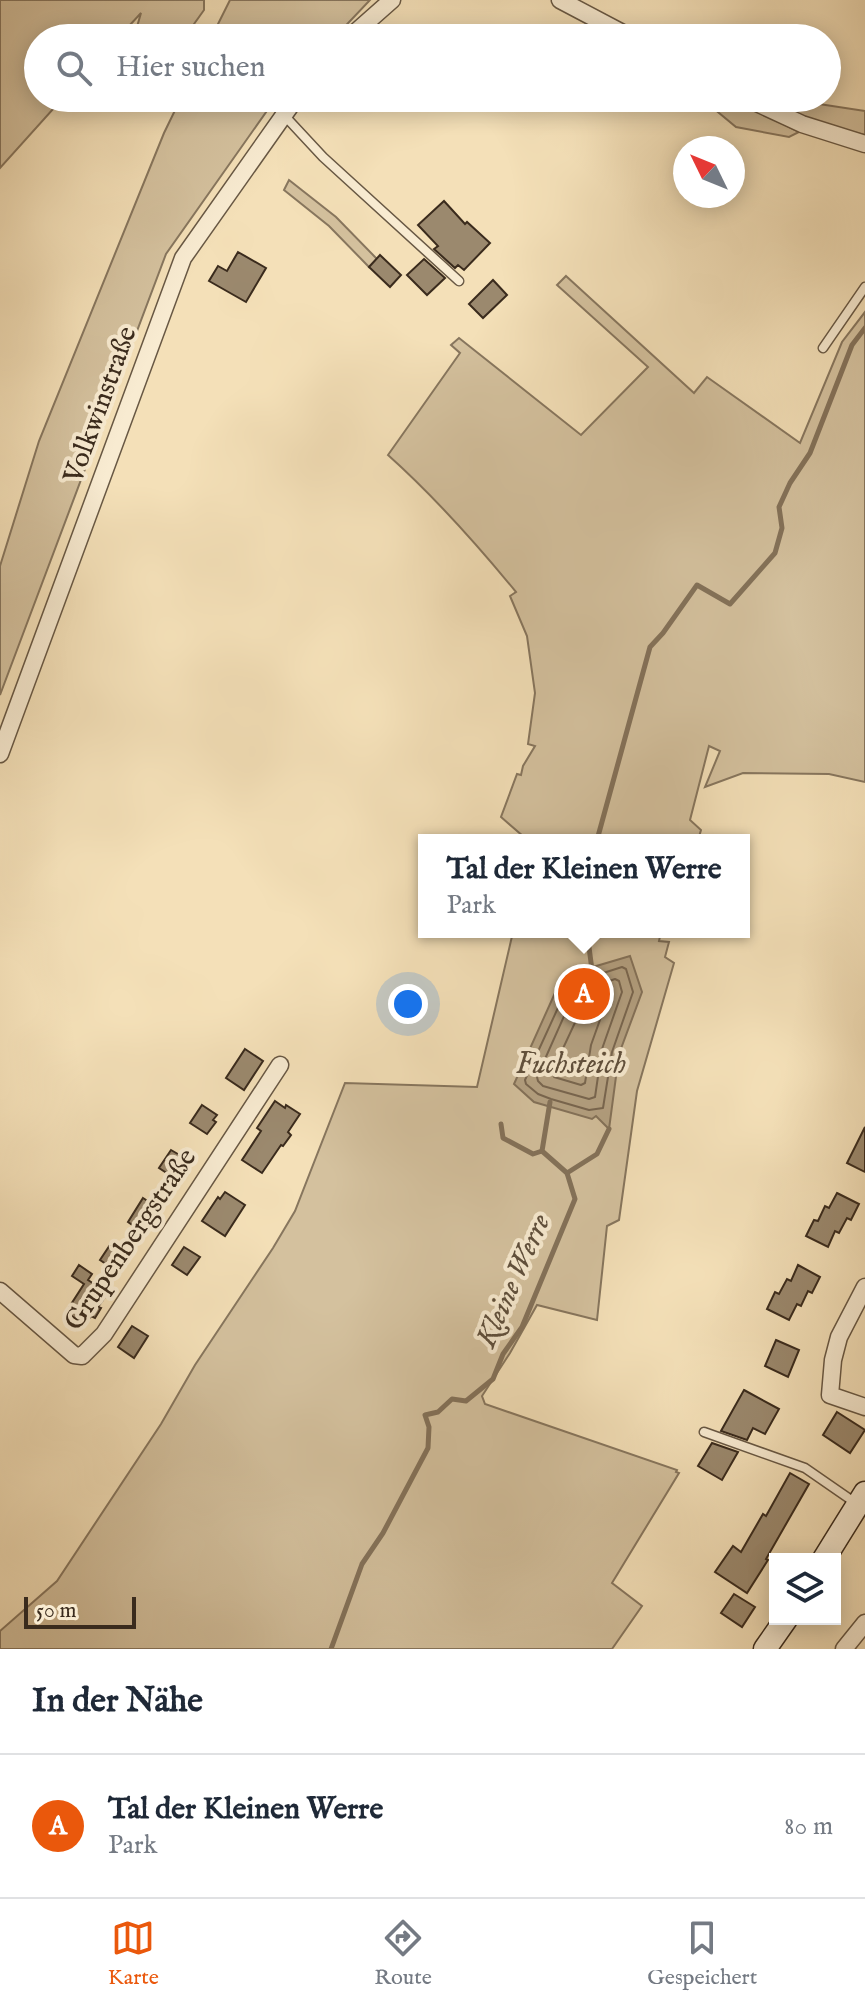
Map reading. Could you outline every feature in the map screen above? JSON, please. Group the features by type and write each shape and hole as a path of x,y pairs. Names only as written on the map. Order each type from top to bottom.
{"street":[{"path":"365,24 392,0"},
{"path":"560,0 605,24"},
{"path":"776,112 802,124 865,144"},
{"name":"Volkwinstraße","path":"0,754 183,258 283,114"},
{"name":"Grupenbergstraße","path":"0,1291 74,1355 82,1356 104,1334 280,1065"},
{"path":"865,1287 839,1337 833,1360 830,1395 865,1407"},
{"path":"828,1553 862,1499"},
{"path":"844,1649 865,1623"},
{"path":"765,1649 782,1625"}],"lane":[{"path":"283,114 323,157 459,281"},
{"path":"823,348 865,287"},
{"path":"704,1432 805,1468 862,1499"}],"shaded area":[{"path":"0,0 204,0 204,10 194,24 138,24 141,13 131,24 24,24 24,112 50,112 0,168"},
{"path":"230,0 370,0 347,24 218,24"},
{"path":"841,107 865,111 865,135 804,119 790,112 841,112"},
{"path":"174,112 266,112 166,254 0,695 0,566 39,441"},
{"path":"718,112 760,112 799,132 789,137 736,127"},
{"path":"289,180 336,217 377,259 369,267 329,226 284,190"},
{"path":"566,276 694,393 707,377 800,443 842,342 865,312 865,782 829,774 743,773 705,787 720,751 709,746 690,820 701,830 700,834 521,834 501,817 517,774 521,775 535,746 528,744 535,693 527,636 510,596 516,592 455,521 388,455 460,353 451,345 459,338 581,435 648,367 557,285"},
{"path":"512,938 660,938 659,941 669,942 665,957 674,963 637,1091 619,1220 607,1226 597,1320 537,1305 482,1396 485,1404 679,1473 612,1583 642,1606 612,1649 0,1649 0,1631 57,1581 273,1248 295,1211 345,1083 477,1087"}],"water":[{"name":"Fuchsteich","path":"630,956 642,992 619,1054 609,1129 596,1116 592,1119 534,1102 514,1084 555,993 593,967"}],"building":[{"path":"444,201 465,224 467,222 490,243 464,270 458,265 455,268 434,249 438,246 418,225"},
{"path":"238,252 266,268 246,302 209,281 218,266 227,271"},
{"path":"380,255 401,275 390,287 369,267"},
{"path":"424,259 445,278 427,295 407,275"},
{"path":"493,280 507,295 483,318 469,304"},
{"path":"245,1049 263,1061 244,1090 226,1078"},
{"path":"275,1101 300,1114 288,1132 291,1135 262,1173 242,1160 261,1131 257,1128"},
{"path":"202,1105 217,1115 207,1134 190,1123"},
{"path":"865,1127 865,1172 847,1163"},
{"path":"171,1150 188,1160 176,1179 159,1168"},
{"path":"225,1192 245,1205 225,1236 202,1221"},
{"path":"837,1193 859,1204 851,1220 847,1218 839,1233 835,1231 828,1247 806,1236 814,1220 818,1221 825,1206 829,1208"},
{"path":"143,1198 157,1207 141,1231 128,1222"},
{"path":"112,1242 127,1252 115,1270 100,1260"},
{"path":"184,1247 200,1257 187,1275 172,1265"},
{"path":"79,1265 92,1274 88,1280 108,1293 98,1307 101,1308 95,1318 91,1316 85,1325 66,1312 84,1284 72,1276"},
{"path":"798,1265 820,1277 801,1306 797,1304 789,1320 767,1309 775,1292 779,1294 787,1279 791,1281"},
{"path":"132,1326 148,1336 134,1358 118,1347"},
{"path":"776,1340 799,1350 788,1377 765,1366"},
{"path":"744,1390 779,1409 765,1434 753,1428 747,1440 721,1431"},
{"path":"837,1412 865,1430 850,1453 823,1435"},
{"path":"712,1443 738,1452 722,1480 698,1466"},
{"path":"790,1473 809,1484 747,1593 715,1572 733,1546 741,1552 763,1514 766,1516"},
{"path":"734,1594 755,1607 742,1627 721,1613"}],"waterway":[{"name":"Kleine Werre","path":"599,834 650,647 697,585 730,604 775,553 782,528 779,507 790,483 810,453 852,345 865,328"},
{"name":"Kleine Werre","path":"588,938 592,970"},
{"name":"Kleine Werre","path":"331,1649 362,1564 383,1533 428,1448 429,1427 425,1415 438,1412 452,1399 466,1401 493,1379 503,1354 522,1327 575,1199 567,1173 542,1151 550,1102"},
{"path":"501,1124 503,1138 533,1154 542,1151"},
{"path":"567,1173 597,1154 609,1129"}],"place":[{"name":"Tal der Kleinen Werre","path":"584,994"}]}
